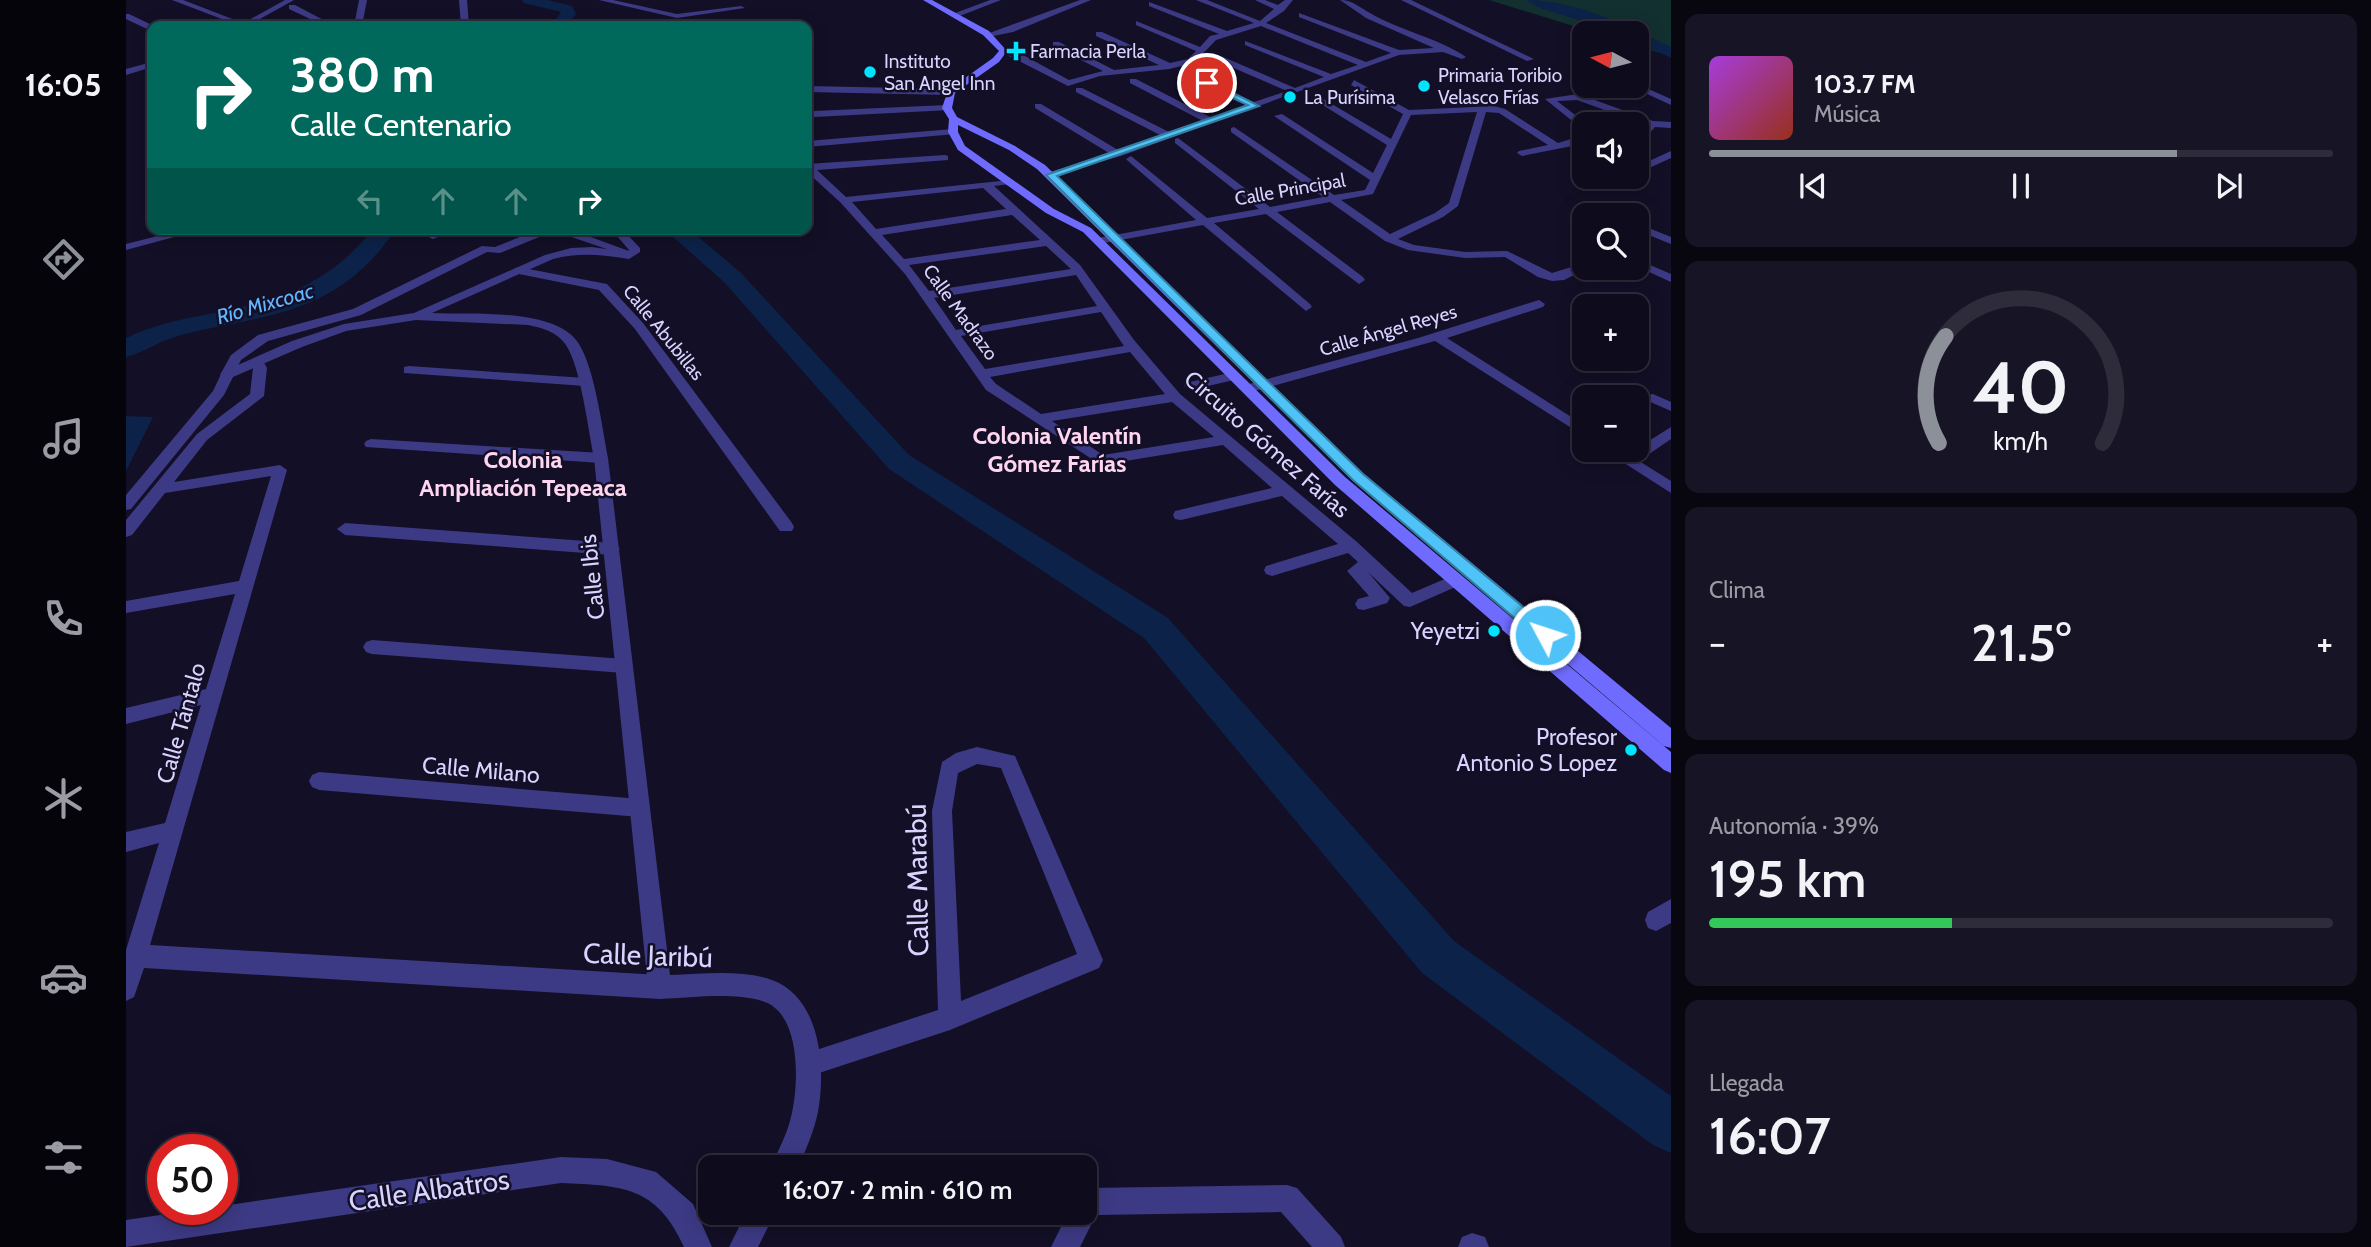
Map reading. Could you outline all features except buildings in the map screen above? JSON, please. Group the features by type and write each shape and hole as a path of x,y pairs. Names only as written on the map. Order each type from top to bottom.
{"main road":[{"path":"927,0 987,34 1003,51 996,60 951,92 951,120 961,148 1050,211 1075,222 1098,241 1339,481 1671,764"},
{"path":"951,120 1020,152 1051,175 1358,477 1671,740"},
{"path":"1075,222 1094,218"}],"street":[{"path":"176,0 230,21"},
{"path":"253,21 289,2 303,0"},
{"path":"359,21 363,0"},
{"path":"454,0 454,12"},
{"path":"463,0 465,21"},
{"path":"603,0 622,1 677,16 741,8 718,0"},
{"path":"954,15 997,0"},
{"path":"987,34 1010,30 1087,0"},
{"path":"1200,0 1367,65"},
{"path":"1259,0 1281,9"},
{"path":"1003,51 1020,57 1068,83 1112,72 1169,66 1191,61 1213,38 1260,24 1289,0"},
{"path":"1344,0 1369,16 1462,57"},
{"path":"1405,0 1530,59"},
{"path":"267,21 284,13 289,2"},
{"path":"289,2 322,21"},
{"path":"1152,4 1227,34"},
{"path":"284,13 303,21"},
{"path":"1303,15 1398,53"},
{"path":"126,16 147,26"},
{"path":"1139,23 1201,50"},
{"path":"1099,34 1169,66"},
{"path":"1248,43 1332,78"},
{"path":"1056,44 1112,72"},
{"path":"1051,175 1173,139 1211,121 1398,53 1447,49"},
{"path":"1218,58 1295,91"},
{"path":"127,72 147,66"},
{"path":"127,72 147,70"},
{"path":"1183,72 1255,106"},
{"path":"1133,81 1211,121"},
{"path":"1354,83 1408,113 1483,108 1502,111 1556,146"},
{"path":"812,89 951,92"},
{"path":"1079,90 1173,139 1359,280"},
{"path":"1649,92 1671,102"},
{"path":"1572,117 1549,99 1578,97 1619,112"},
{"path":"1317,99 1393,144"},
{"path":"1038,106 1118,154"},
{"path":"1390,239 1439,215 1454,204 1483,108"},
{"name":"Calle Principal","path":"1098,241 1369,192 1408,113"},
{"path":"814,114 951,120"},
{"path":"1279,116 1376,179"},
{"path":"812,143 951,120"},
{"path":"1649,123 1671,125"},
{"path":"1649,128 1652,124"},
{"path":"1234,130 1390,239 1412,248 1465,255 1507,254 1542,275 1552,277 1560,277 1572,272"},
{"path":"1521,153 1572,143"},
{"path":"1649,165 1671,154"},
{"path":"812,168 945,158"},
{"path":"1131,159 1306,307"},
{"name":"Calle Madrazo","path":"812,172 844,200 928,295 991,387 1101,460 1225,440"},
{"path":"844,200 1006,181"},
{"name":"Circuito Gómez Farías","path":"986,185 1079,271 1133,348 1175,397 1351,547 1410,601 1454,581"},
{"path":"874,233 1014,211"},
{"path":"1649,232 1671,241"},
{"path":"126,241 152,235"},
{"path":"126,247 175,235"},
{"path":"126,505 219,392 236,359 263,338 357,312 486,248 496,251 535,235"},
{"path":"575,235 631,254"},
{"path":"416,316 570,251 592,250 623,256 631,254 636,250 622,235"},
{"path":"901,263 1049,242"},
{"path":"1649,268 1671,278"},
{"name":"Calle Abubillas","path":"518,271 603,287 639,326 786,527"},
{"path":"928,295 1079,271"},
{"name":"Calle Ángel Reyes","path":"1247,390 1437,337 1539,304"},
{"path":"953,334 1105,308"},
{"name":"Calle Ibis","path":"227,375 297,344 344,328 416,316 505,319 548,326 562,333 573,345 585,382 601,458 660,987"},
{"path":"1437,337 1572,424"},
{"path":"982,374 1133,348"},
{"path":"126,531 202,437 257,397 260,368 257,362"},
{"path":"409,370 585,382"},
{"path":"1191,386 1233,376"},
{"path":"1038,419 1175,397"},
{"path":"1653,398 1671,407"},
{"path":"1649,447 1671,432"},
{"path":"371,444 601,458"},
{"path":"1631,462 1671,488"},
{"name":"Calle Tántalo","path":"126,989 280,470 160,489"},
{"path":"1181,515 1284,490"},
{"path":"345,529 612,549"},
{"path":"1272,570 1351,547"},
{"path":"1364,604 1381,598 1355,570 1370,564"},
{"path":"126,607 247,586"},
{"path":"372,647 624,666"},
{"path":"126,716 215,694"},
{"name":"Calle Marabú","path":"969,755 989,755 1008,762 1091,960 950,1018 942,811 949,768 969,755"},
{"name":"Calle Milano","path":"319,781 640,808"},
{"path":"126,842 174,830"},
{"name":"Calle Jaribú","path":"136,956 660,987 748,988 771,991 788,1002 801,1030 810,1064 806,1113 789,1155"},
{"path":"810,1064 950,1018"},
{"name":"Calle Albatros","path":"126,1234 561,1170 607,1172 647,1181 683,1214 698,1247"},
{"path":"1097,1202 1287,1198 1331,1247"},
{"path":"743,1247 755,1225"},
{"path":"1065,1247 1077,1225"}],"green space":[{"path":"1489,0 1671,0 1671,56 1649,50 1649,21 1572,21 1572,26"}],"water":[{"path":"126,416 153,417 126,471"}],"waterway":[{"name":"Río Mixcoac","path":"529,0 567,9 569,14 563,21"},
{"path":"1533,0 1600,21"},
{"path":"1649,42 1671,53"},
{"name":"Río Mixcoac","path":"126,349 164,331 260,311 307,296 347,271 380,235"},
{"path":"682,235 732,277 899,462 1156,628 1438,957 1671,1127"}],"place":[{"name":"Farmacia Perla","path":"1016,51"},
{"name":"Instituto San Angel Inn","path":"870,72"},
{"name":"Primaria Toribio Velasco Frías","path":"1424,86"},
{"name":"La Purísima","path":"1290,97"},
{"name":"Yeyetzi","path":"1494,631"},
{"name":"Profesor Antonio S Lopez","path":"1631,750"}],"district":[{"name":"Colonia Valentín Gómez Farías","path":"1057,450"},
{"name":"Colonia Ampliación Tepeaca","path":"523,474"}],"route":[{"path":"1207,83 1255,106 1051,175 1358,477 1545,635"}]}
